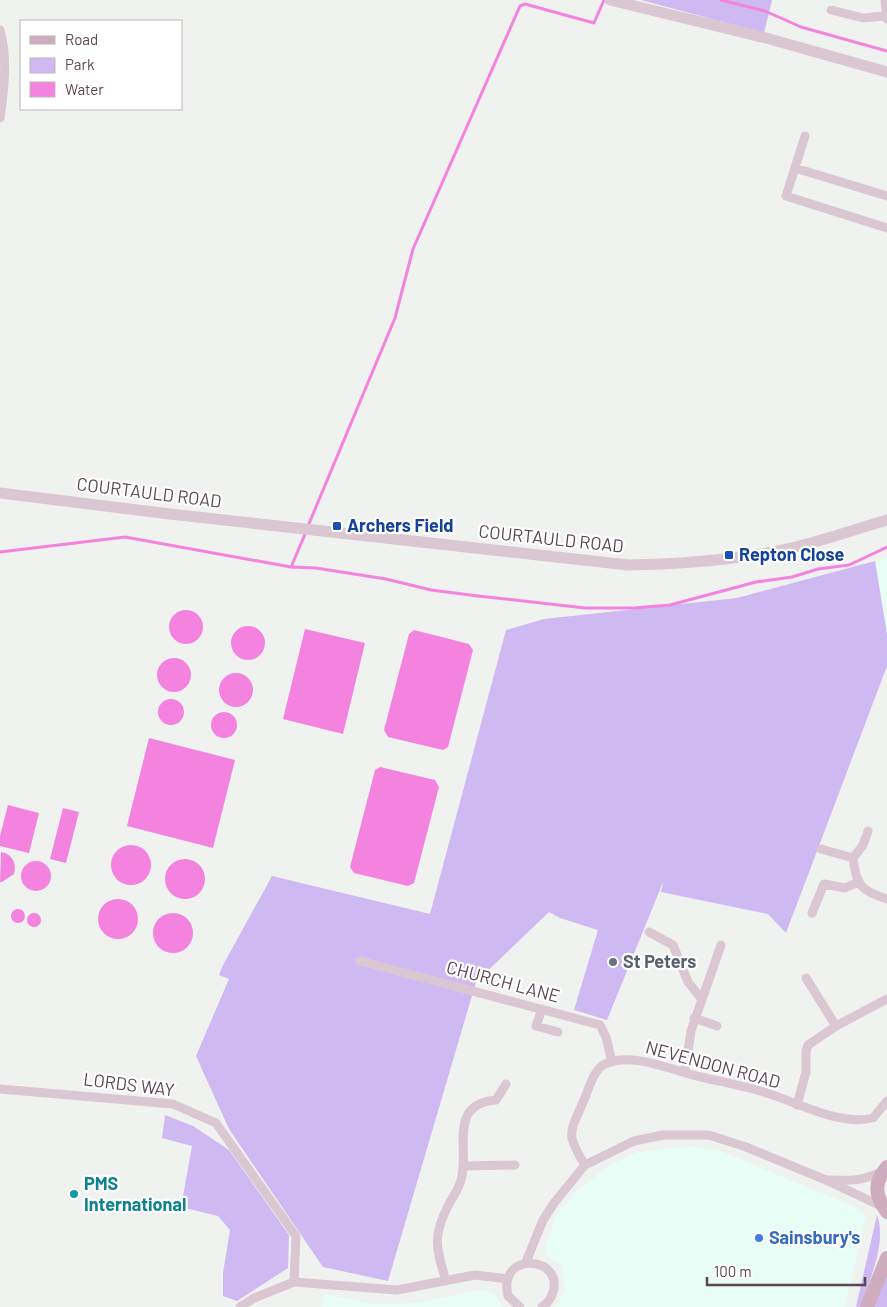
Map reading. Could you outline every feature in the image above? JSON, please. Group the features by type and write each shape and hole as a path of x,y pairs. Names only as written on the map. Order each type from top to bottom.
{"main road":[{"path":"885,1169 876,1190 878,1201 886,1210"},
{"path":"867,1307 887,1258"}],"street":[{"path":"831,10 863,18 886,18 885,0"},
{"path":"612,1 776,40 887,72"},
{"path":"0,30 4,43 0,118"},
{"path":"805,136 786,196 887,228"},
{"path":"795,168 887,196"},
{"name":"COURTAULD ROAD","path":"0,493 322,532 628,565 736,559 783,550 887,520"},
{"path":"868,831 863,845 853,858 856,878 865,890 887,899"},
{"path":"821,849 853,858"},
{"path":"812,913 824,884 845,888 858,882"},
{"path":"649,932 673,945 688,982 701,998"},
{"path":"685,1071 694,1018 720,945"},
{"name":"CHURCH LANE","path":"360,960 600,1025 606,1037 612,1062"},
{"path":"806,978 836,1026"},
{"path":"798,1105 806,1072 808,1045 836,1026 887,1000"},
{"path":"542,1009 536,1026 558,1032"},
{"path":"694,1018 717,1026"},
{"name":"NEVENDON ROAD","path":"612,1062 626,1060 685,1071 696,1076 766,1093 798,1105 851,1120 863,1120 877,1115 887,1101"},
{"path":"585,1165 570,1140 572,1130 595,1074 604,1065 612,1062"},
{"path":"446,1281 436,1248 436,1236 439,1222 461,1181 464,1166 464,1122 467,1114 489,1100 496,1100 506,1084"},
{"name":"LORDS WAY","path":"0,1089 173,1104 216,1124 296,1236 294,1282"},
{"path":"526,1262 543,1220 554,1203 585,1165 634,1141 663,1135 709,1135 746,1147 826,1180 886,1210"},
{"path":"464,1166 515,1165"},
{"path":"826,1180 855,1182 869,1179 885,1169"},
{"path":"520,1307 508,1296 508,1279 517,1266 526,1262 537,1263 547,1268 553,1277 554,1289 552,1298 542,1307"},
{"path":"240,1307 254,1298 294,1282 397,1290 475,1275 508,1279"}],"shaded area":[{"path":"887,557 887,634 875,561"},
{"path":"691,1147 718,1150 853,1206 866,1215 845,1307 554,1307 565,1289 561,1264 547,1255 545,1247 556,1215 576,1191 612,1164 636,1153 665,1148"},
{"path":"473,1291 487,1291 496,1295 502,1307 321,1307 325,1294 371,1304 417,1303"}],"green space":[{"path":"641,0 772,0 764,33"},
{"path":"875,561 887,634 887,666 786,933 768,914 661,892 663,882 607,1020 574,1010 598,930 560,918 549,912 476,982 388,1281 323,1267 229,1129 196,1056 229,979 219,975 222,967 272,876 430,914 506,630 544,619 737,598"},
{"path":"165,1115 193,1126 229,1150 289,1235 288,1268 237,1301 223,1296 223,1273 230,1230 218,1216 181,1207 192,1146 162,1138"},
{"path":"877,1215 880,1225 879,1249 860,1307 856,1307"},
{"path":"887,1276 887,1307 874,1307"}],"water":[{"path":"186,610 198,615 203,627 198,639 186,644 174,639 169,627 174,615"},
{"path":"248,626 260,631 265,643 260,655 248,660 236,655 231,643 236,631"},
{"path":"305,629 365,643 343,734 283,719"},
{"path":"414,630 469,644 473,650 448,747 443,750 388,737 384,730 409,634"},
{"path":"174,658 186,663 191,675 186,687 174,692 162,687 157,675 162,663"},
{"path":"236,673 248,678 253,690 248,702 236,707 224,702 219,690 224,678"},
{"path":"171,699 180,703 184,712 180,721 171,725 162,721 158,712 162,703"},
{"path":"224,712 234,715 237,725 234,735 224,738 214,735 211,725 214,715"},
{"path":"149,738 235,760 213,848 127,826"},
{"path":"380,767 435,780 439,787 414,883 408,886 354,873 350,867 375,770"},
{"path":"8,805 39,813 29,853 0,846 0,836"},
{"path":"63,808 79,812 66,863 50,859"},
{"path":"131,845 145,851 151,865 145,879 131,885 117,879 111,865 117,851"},
{"path":"1,852 11,857 15,870 14,874 0,882"},
{"path":"185,859 199,865 205,879 199,893 185,899 171,893 165,879 171,865"},
{"path":"36,861 47,865 51,876 47,887 36,891 25,887 21,876 25,865"},
{"path":"118,899 132,905 138,919 132,933 118,939 104,933 98,919 104,905"},
{"path":"15,909 21,909 25,916 21,923 15,923 11,919 11,913"},
{"path":"31,913 37,913 41,920 37,927 31,927 27,923 27,917"},
{"path":"173,913 187,919 193,933 187,947 173,953 159,947 153,933 159,919"}],"waterway":[{"path":"308,526 395,318 413,249 520,6 525,4 594,23 604,0"},
{"path":"721,0 765,11 801,27 887,51"},
{"path":"306,532 291,567 316,568 386,579 431,590 585,608 634,608 670,605 756,582 792,577 818,569 849,565 887,547"},
{"path":"0,552 125,537 291,567"}],"place":[{"name":"Archers Field","path":"337,526"},
{"name":"Repton Close","path":"729,555"},
{"name":"St Peters","path":"613,962"},
{"name":"PMS International","path":"74,1194"},
{"name":"Sainsbury's","path":"759,1238"}]}
